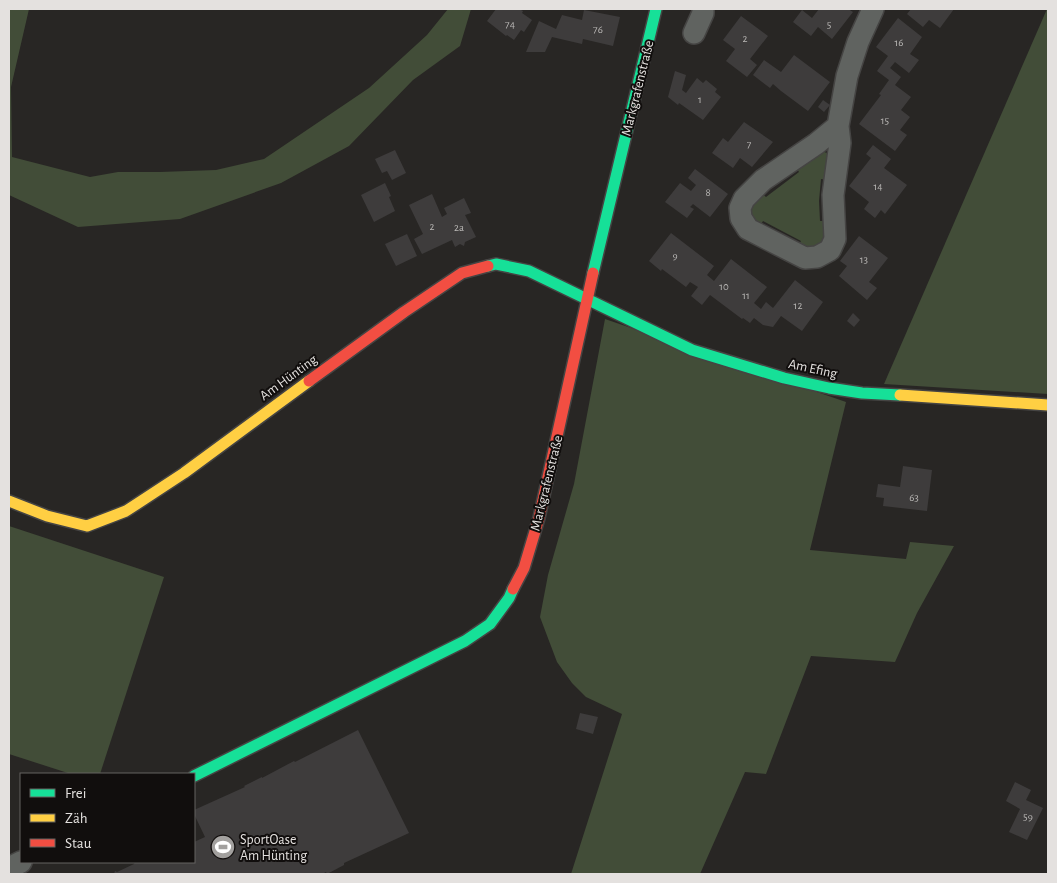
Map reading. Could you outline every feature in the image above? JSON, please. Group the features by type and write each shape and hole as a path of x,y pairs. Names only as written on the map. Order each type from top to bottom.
{"street":[{"name":"Markgrafenstraße","path":"195,776 465,642 490,624 509,598 524,568 551,469 586,298 656,9"},
{"path":"694,33 703,9"},
{"path":"838,126 816,144 763,180 744,199 740,208 741,218 748,229 805,258 817,257 830,250 835,238 833,195 840,143 838,126 847,76 858,42 873,9"},
{"name":"Am Hünting","path":"9,501 47,516 87,526 126,511 184,473 301,386 462,273 496,264 529,271 586,298"},
{"name":"Am Efing","path":"586,298 692,350 784,378 862,393 1048,405"}],"green space":[{"path":"9,9 29,9 11,87 12,157 90,177 118,172 216,170 264,159 369,88 427,35 448,9 471,9 460,46 413,80 349,146 281,183 180,219 78,227 9,195"},
{"path":"1047,9 1048,394 884,384"},
{"path":"823,151 830,155 827,180 821,179 819,201 820,221 826,221 827,238 814,249 798,246 801,241 763,221 760,226 750,216 750,206 761,193 766,197 799,172 796,167"},
{"path":"605,319 846,402 810,550 906,559 910,542 954,546 917,613 895,662 811,656 766,774 745,772 700,874 571,874 622,714 586,697 572,683 557,662 540,617 548,575 574,484"},
{"path":"9,526 164,577 100,773 68,773 9,754"}],"building":[{"path":"496,9 519,9 532,20 524,32 521,30 514,40 487,21"},
{"path":"819,9 848,9 853,12 832,39 818,27 811,36 793,22 802,10 812,18"},
{"path":"911,9 954,9 940,28 929,20 923,27 907,14"},
{"path":"584,10 620,17 613,46 583,39 582,44 552,37 545,52 526,52 539,21 556,29 562,15 582,20"},
{"path":"741,16 768,36 750,59 757,65 747,77 726,61 735,49 723,40"},
{"path":"898,18 922,37 910,54 919,60 909,73 895,62 890,68 901,77 895,85 911,97 901,110 910,117 900,130 907,135 895,151 859,124 881,95 879,94 889,80 877,71 888,56 876,47"},
{"path":"794,55 830,82 808,111 773,84 770,88 753,75 764,60 781,72"},
{"path":"675,71 686,75 682,90 686,93 697,78 703,83 706,80 717,89 715,92 721,97 703,120 668,97"},
{"path":"823,100 830,105 824,112 818,107"},
{"path":"744,122 773,142 752,167 740,158 733,168 712,153 723,138 728,142"},
{"path":"873,145 891,159 884,168 907,185 885,214 881,210 875,218 864,209 869,202 849,186 871,158 866,154"},
{"path":"395,150 406,173 392,180 387,171 382,173 375,159"},
{"path":"695,169 728,194 710,217 693,204 690,207 694,209 687,218 665,202 680,183 691,191 696,185 688,178"},
{"path":"385,183 395,211 374,222 361,195"},
{"path":"432,194 442,217 447,214 444,208 464,198 471,213 465,215 476,237 465,242 464,246 460,244 455,247 452,240 422,254 414,239 423,234 409,205"},
{"path":"671,233 714,266 707,275 714,281 731,259 767,287 754,303 761,309 766,302 773,308 795,280 823,302 802,331 781,316 773,327 763,325 754,318 750,323 710,295 702,305 691,296 698,287 690,282 686,287 649,261"},
{"path":"407,234 417,256 396,266 385,244"},
{"path":"859,236 888,258 869,282 877,288 867,300 839,276 847,266 840,261"},
{"path":"853,313 860,320 854,327 847,321"},
{"path":"903,466 932,470 927,511 883,506 884,498 876,497 878,484 900,487"},
{"path":"580,713 598,717 593,734 576,729"},
{"path":"358,730 409,833 344,863 344,865 327,874 326,872 322,874 114,874 115,871 117,872 134,863 195,863 195,842 205,837 195,816 195,810"},
{"path":"1015,782 1031,790 1026,800 1043,808 1027,840 1009,832 1020,809 1006,801"}],"traffic: fast":[{"path":"593,273 656,9"},
{"path":"488,266 496,264 529,271 692,350 784,378 829,388 862,393 900,395"},
{"path":"195,776 465,641 490,624 509,598 513,589"}],"traffic: slow":[{"path":"9,501 47,516 87,526 126,511 184,473 309,381"},
{"path":"900,395 1048,405"}],"traffic: jam":[{"path":"309,381 404,312 462,273 488,266"},
{"path":"513,589 524,568 539,518 593,273"}],"place":[{"name":"SportOase Am Hünting","path":"223,847"}]}
